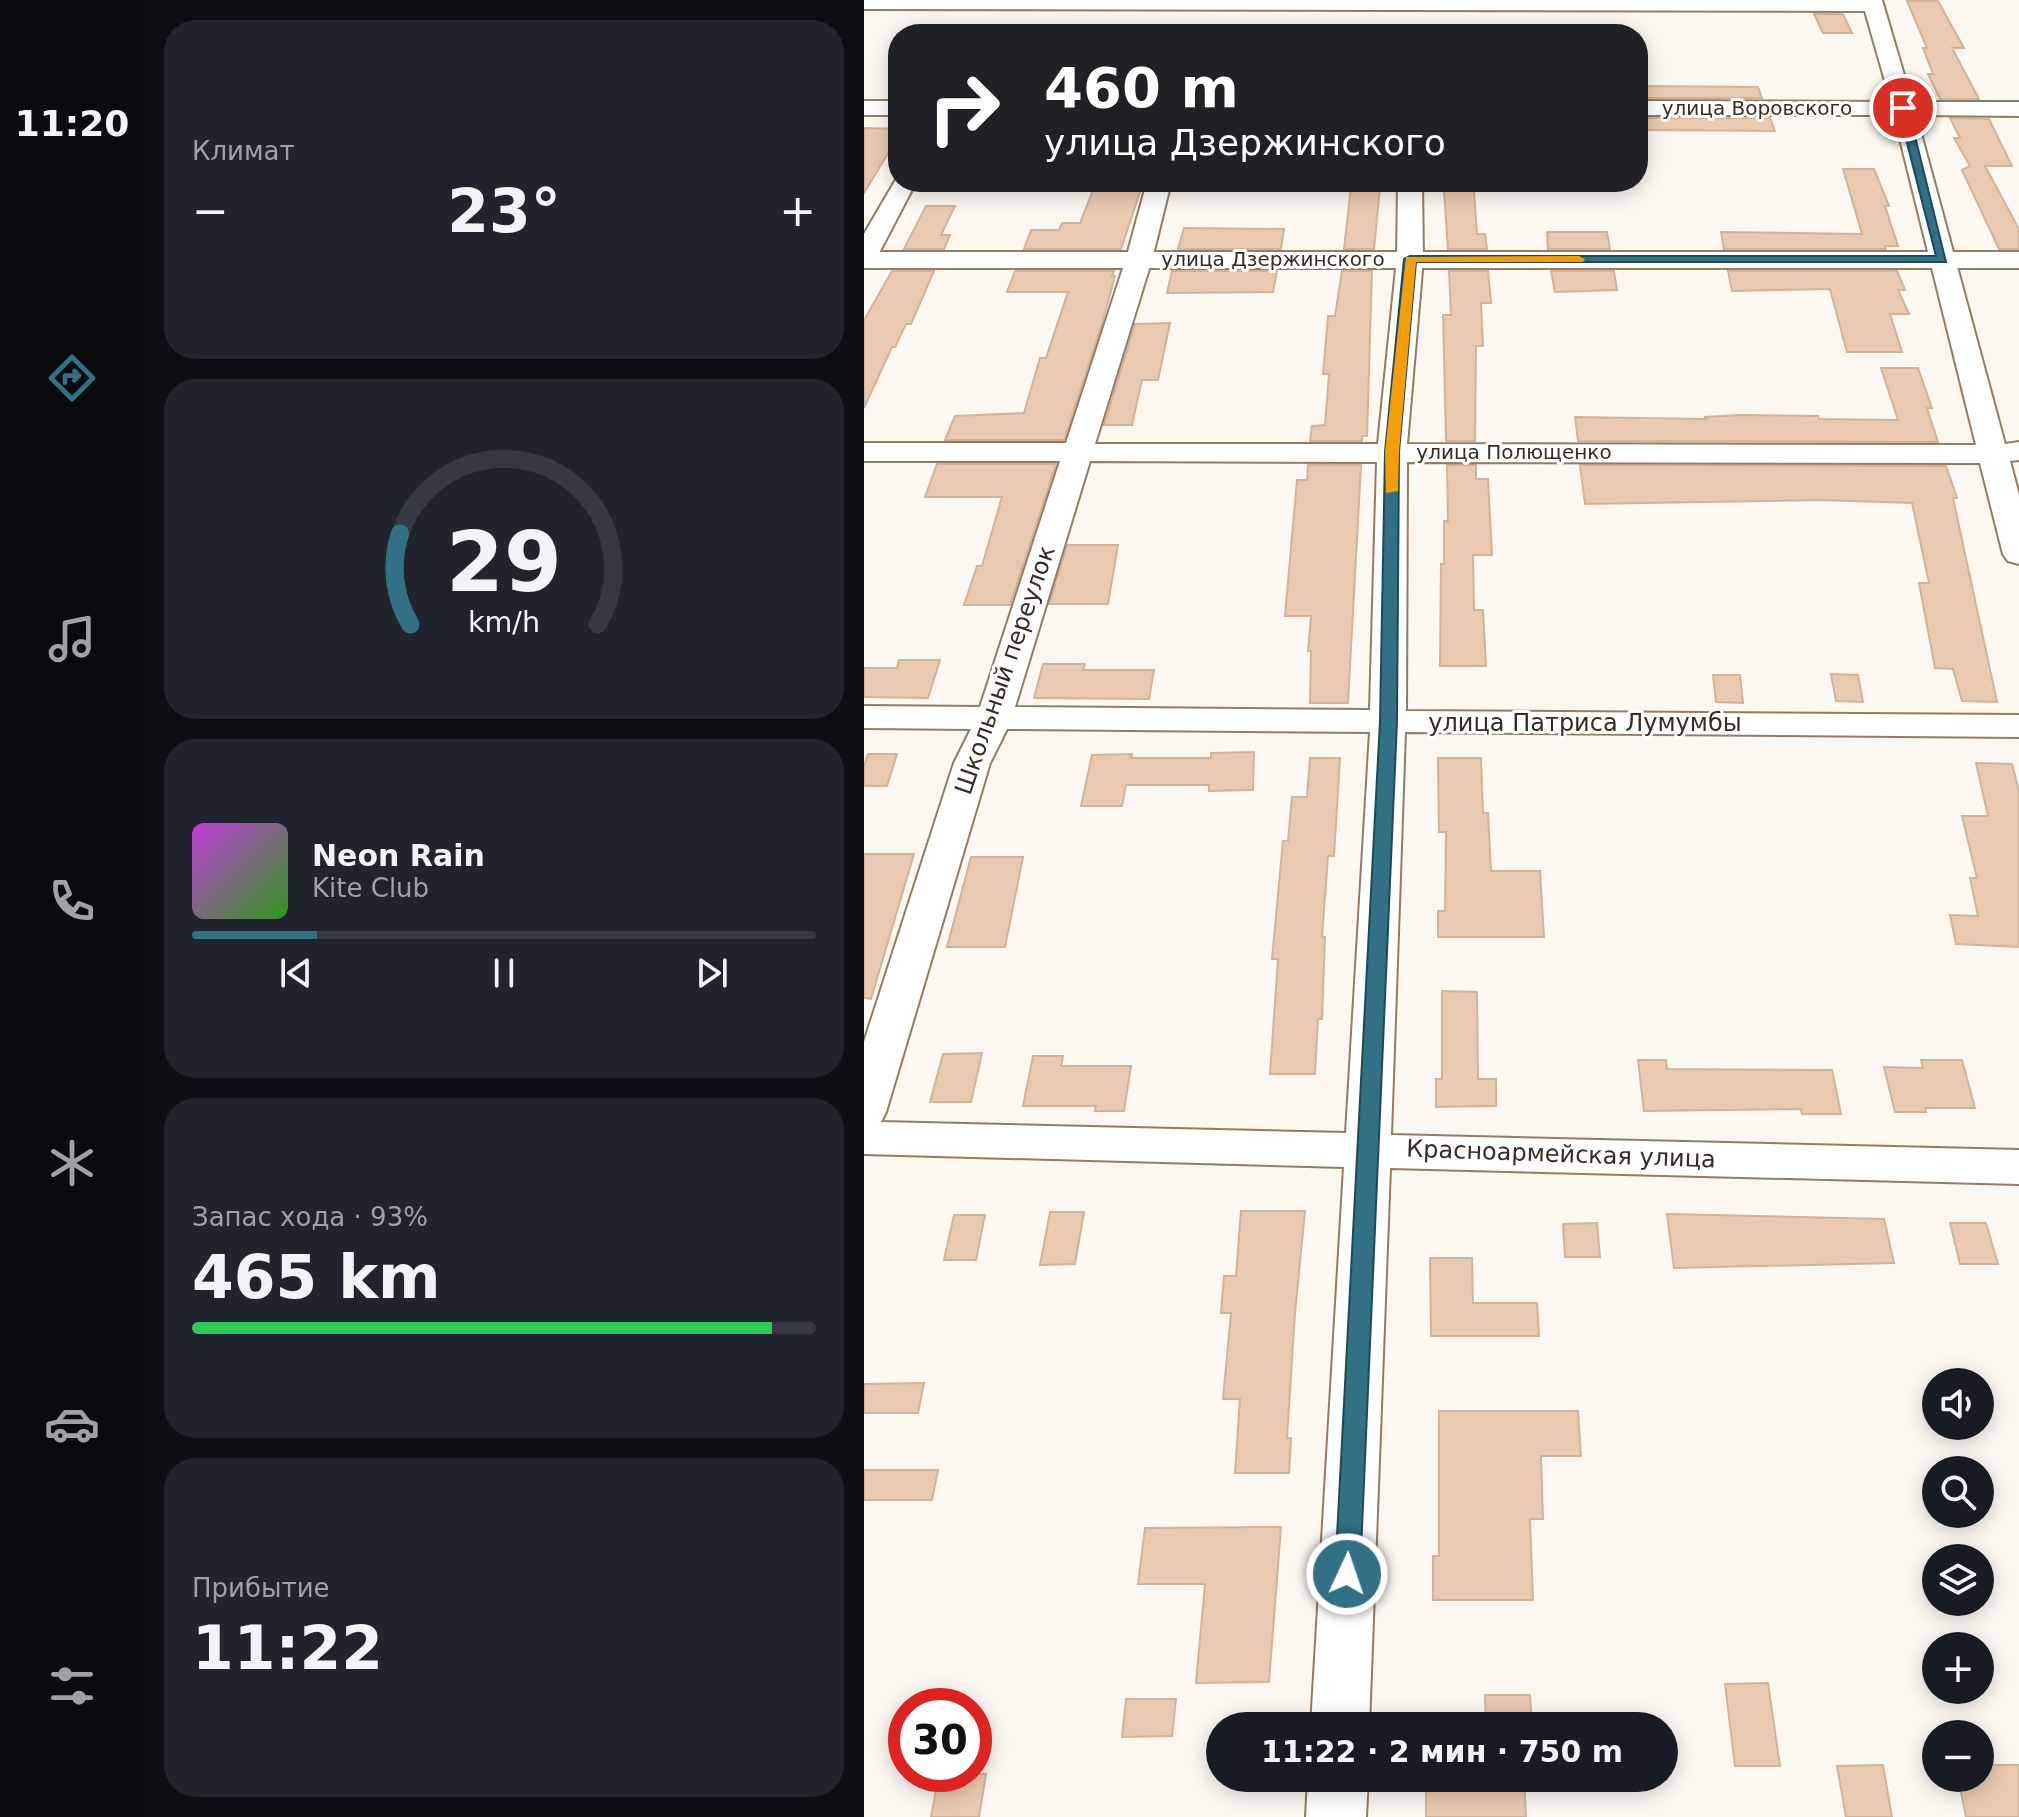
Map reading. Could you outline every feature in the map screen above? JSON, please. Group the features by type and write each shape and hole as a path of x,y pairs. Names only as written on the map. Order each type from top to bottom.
{"street":[{"path":"987,24 998,2"},
{"path":"864,3 998,2 1209,8 1873,2 1942,260 2005,452 2019,554"},
{"path":"864,108 888,108"},
{"name":"улица Воровского","path":"1648,108 2019,109"},
{"path":"864,259 899,192"},
{"name":"Школьный переулок","path":"864,1112 972,763 994,718 1139,259 1156,192"},
{"path":"1341,1712 1388,721 1392,452 1410,259 1410,192"},
{"name":"улица Дзержинского","path":"864,259 2019,260"},
{"name":"улица Полющенко","path":"864,452 2005,452"},
{"name":"улица Патриса Лумумбы","path":"864,717 2019,726"},
{"name":"Красноармейская улица","path":"864,1138 2019,1167"},
{"path":"1336,1817 1337,1792"}],"building":[{"path":"1907,1 1938,1 1964,48 1952,48 1979,99 1940,99 1928,74 1933,74 1923,48 1927,48"},
{"path":"1814,14 1843,14 1852,33 1823,33"},
{"path":"1648,86 1758,87 1762,98 1648,98"},
{"path":"1648,118 1770,118 1775,131 1648,130"},
{"path":"1950,118 1989,119 2012,166 1985,166 2019,229 2019,249 1999,249 1962,170 1970,166 1954,138 1960,138"},
{"path":"864,128 888,129 888,153 864,193"},
{"path":"1843,169 1874,169 1889,206 1885,206 1898,246 1885,246 1886,249 1724,249 1721,232 1862,234"},
{"path":"1092,192 1140,192 1121,249 1024,249 1031,230 1059,230 1062,223 1080,223"},
{"path":"1350,192 1380,192 1374,249 1344,249"},
{"path":"1444,192 1474,192 1477,234 1485,234 1487,249 1448,249"},
{"path":"926,206 955,206 941,235 950,235 944,249 904,249"},
{"path":"1184,228 1284,229 1281,249 1178,249"},
{"path":"1547,232 1607,232 1610,249 1548,249"},
{"path":"892,271 934,271 911,324 906,324 895,347 892,347 864,408 864,320"},
{"path":"1015,271 1114,271 1102,324 1064,440 945,440 955,416 1024,413 1040,358 1046,358 1068,292 1007,292"},
{"path":"1172,271 1277,271 1273,292 1167,293"},
{"path":"1342,271 1372,271 1367,436 1362,436 1362,441 1310,441 1312,426 1325,425 1329,374 1323,374 1328,316 1335,316"},
{"path":"1449,271 1488,271 1491,303 1481,303 1483,346 1476,346 1475,441 1446,441 1443,315 1451,315"},
{"path":"1551,271 1614,271 1617,290 1555,292"},
{"path":"1728,271 1897,271 1905,290 1898,290 1909,314 1890,314 1902,352 1847,352 1830,289 1732,291"},
{"path":"1170,323 1158,380 1142,380 1132,425 1104,425 1135,324"},
{"path":"1881,368 1918,368 1932,408 1927,408 1938,442 1578,441 1575,417 1706,419 1741,415 1898,420"},
{"path":"937,464 1056,464 1010,605 964,605 977,566 982,566 1002,497 925,497"},
{"path":"1308,465 1361,465 1348,703 1310,703 1311,651 1308,651 1311,616 1285,616 1297,480 1307,480"},
{"path":"1447,465 1476,465 1476,479 1488,479 1492,555 1473,555 1474,610 1483,610 1486,666 1440,666 1441,564 1444,564 1444,521 1448,521"},
{"path":"1580,465 1946,466 1957,498 1953,498 1997,702 1962,701 1953,669 1935,668 1919,583 1929,583 1912,503 1818,500 1585,504"},
{"path":"1067,545 1118,545 1108,604 1049,604"},
{"path":"899,660 940,660 928,698 864,697 864,668 897,668"},
{"path":"1043,664 1085,664 1083,670 1154,670 1149,699 1034,698"},
{"path":"1831,674 1858,675 1863,702 1836,701"},
{"path":"1713,675 1740,675 1743,703 1716,702"},
{"path":"1254,752 1253,790 1209,791 1209,785 1126,785 1122,806 1081,806 1092,755 1211,758 1211,753"},
{"path":"868,754 897,754 887,786 864,786 864,766"},
{"path":"1310,758 1340,758 1334,856 1328,856 1322,937 1325,937 1322,1019 1318,1019 1315,1074 1270,1074 1278,959 1272,959 1283,841 1288,841 1292,797 1307,797"},
{"path":"1438,758 1481,758 1483,813 1488,813 1491,871 1540,871 1544,937 1438,937 1438,911 1445,911 1446,832 1439,832"},
{"path":"1976,763 2012,764 2019,791 2019,947 1956,944 1950,915 1978,916 1970,878 1977,878 1962,816 1988,816"},
{"path":"864,854 914,854 871,999 864,998"},
{"path":"971,857 1023,857 1005,947 947,947"},
{"path":"1442,991 1477,992 1478,1079 1496,1079 1496,1106 1436,1107 1436,1079 1442,1079"},
{"path":"982,1053 971,1102 930,1102 943,1054"},
{"path":"1033,1056 1063,1056 1061,1066 1131,1066 1124,1111 1095,1111 1096,1106 1023,1106"},
{"path":"1638,1060 1666,1060 1667,1069 1832,1070 1841,1114 1802,1114 1801,1109 1644,1111"},
{"path":"1921,1060 1962,1060 1975,1108 1925,1108 1926,1112 1895,1112 1884,1067 1923,1068"},
{"path":"1241,1211 1305,1211 1287,1438 1291,1438 1289,1473 1235,1473 1240,1399 1223,1399 1231,1313 1221,1313 1224,1276 1236,1276"},
{"path":"1050,1212 1084,1212 1075,1264 1040,1265"},
{"path":"1667,1214 1884,1219 1894,1263 1674,1268"},
{"path":"954,1215 985,1215 976,1260 944,1260"},
{"path":"1597,1223 1600,1257 1565,1257 1563,1224"},
{"path":"1950,1223 1986,1223 1998,1264 1960,1264"},
{"path":"1430,1258 1472,1258 1473,1303 1537,1303 1539,1336 1431,1336"},
{"path":"924,1383 918,1413 864,1413 864,1384"},
{"path":"1439,1411 1578,1411 1581,1456 1541,1456 1543,1519 1530,1519 1533,1600 1433,1600 1433,1556 1439,1556"},
{"path":"864,1470 938,1470 932,1500 864,1500"},
{"path":"1281,1527 1269,1682 1196,1683 1205,1584 1138,1584 1145,1528"},
{"path":"1768,1683 1780,1766 1735,1766 1725,1684"},
{"path":"1485,1695 1530,1695 1531,1712 1486,1712"},
{"path":"1126,1699 1176,1699 1172,1736 1122,1737"},
{"path":"1883,1765 1892,1817 1846,1817 1837,1766"},
{"path":"1994,1765 2019,1765 2019,1817 1966,1817 1961,1792 1994,1792"},
{"path":"936,1792 983,1792 979,1817 931,1817"},
{"path":"1426,1792 1525,1792 1526,1817 1426,1817"}],"slow traffic":[{"path":"1391,491 1410,259 1579,259"}],"route":[{"path":"1347,1574 1388,721 1392,452 1410,259 1942,260 1903,108"}]}
